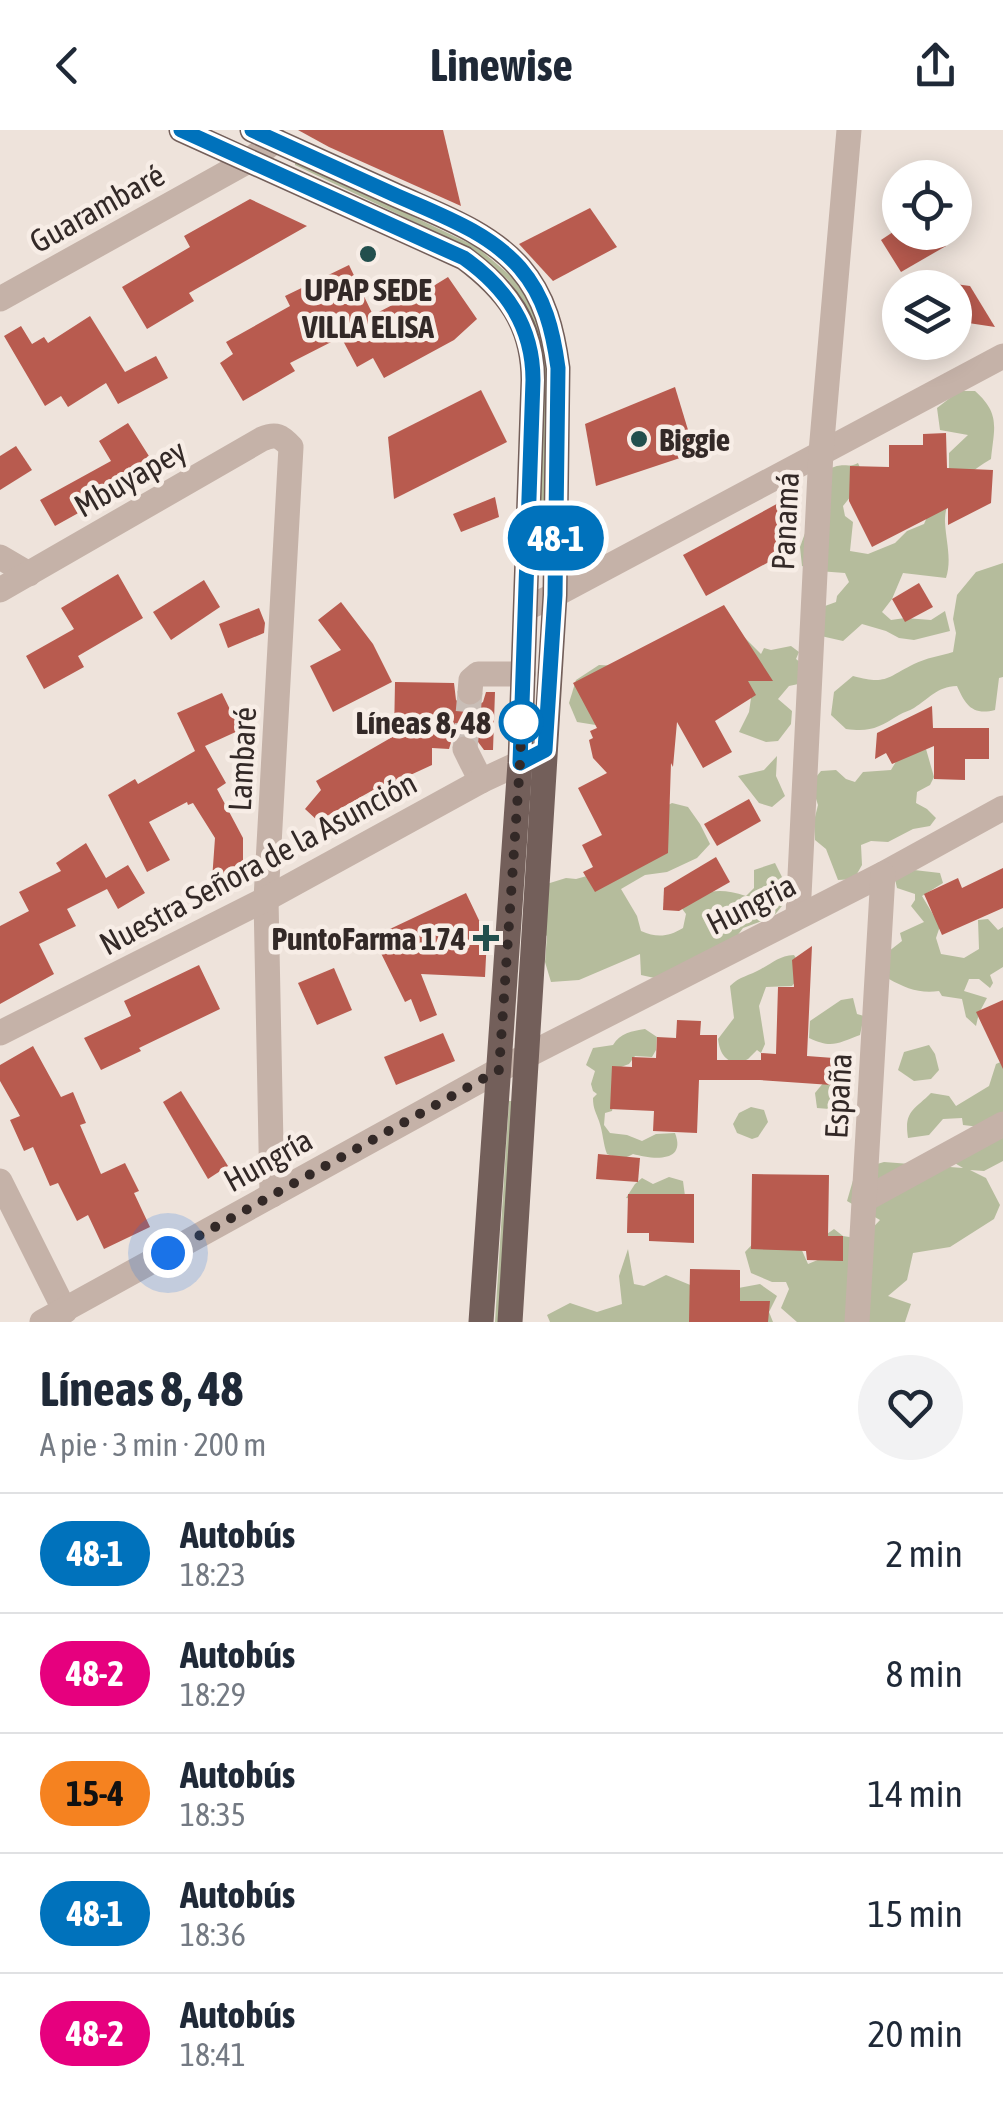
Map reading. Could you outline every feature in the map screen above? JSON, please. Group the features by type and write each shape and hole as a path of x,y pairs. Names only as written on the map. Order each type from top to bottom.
{"main road":[{"path":"181,130 464,258 490,278 509,300 530,346 533,368 520,763 482,1322"},
{"path":"264,135 486,239 520,269 539,295 554,341 558,368 555,595 510,1322"}],"street":[{"name":"Panamá","path":"798,916 821,452 849,130"},
{"name":"Guarambaré","path":"0,300 250,160 264,135"},
{"path":"527,608 1003,356"},
{"name":"Mbuyapey","path":"0,590 272,434 292,447"},
{"name":"Lambaré","path":"272,1195 266,898 292,447"},
{"path":"0,558 29,574"},
{"path":"470,692 471,680 478,674 524,674"},
{"path":"465,749 481,782"},
{"name":"Nuestra Señora de la Asunción","path":"0,1033 545,750"},
{"name":"Hungria","path":"527,1056 883,874 1003,808"},
{"name":"España","path":"857,1322 883,874"},
{"name":"Hungría","path":"54,1316 527,1056"},
{"path":"864,1200 1003,1124"},
{"path":"0,1181 54,1316"}],"green space":[{"path":"297,161 477,247 512,277 526,297 536,318 547,368 542,568 522,299 508,280 475,251 295,165"},
{"path":"959,391 975,391 989,407 994,422 991,459 966,477 949,502 945,522 949,557 946,578 903,573 882,612 891,620 931,620 945,611 950,631 914,640 862,624 843,641 821,636 825,606 836,602 849,582 845,573 802,566 800,547 828,470 858,463 862,472 843,506 845,516 853,522 850,551 868,554 895,543 907,531 924,524 949,468 949,453 968,435 940,430 937,408"},
{"path":"1003,563 1003,677 999,678 995,710 970,707 957,686 938,691 874,728 846,729 831,715 834,692 853,676 885,679 919,662 953,652 957,595 976,572"},
{"path":"743,636 761,654 764,648 791,646 799,652 796,659 806,667 803,683 789,686 778,699 792,711 791,724 778,741 766,742 739,732 751,698 696,658"},
{"path":"599,665 620,666 602,726 577,722 569,703 576,680"},
{"path":"904,748 926,749 934,777 930,785 917,792 916,803 936,818 930,826 913,829 888,842 861,845 862,865 854,879 838,880 826,849 815,840 818,805 811,783 821,771 836,770 855,782 863,772 891,770"},
{"path":"777,756 776,776 785,796 772,807 759,803 738,776 764,770"},
{"path":"672,803 688,807 710,844 697,858 667,872 645,875 621,889 641,931 662,936 678,931 683,928 686,914 680,906 712,892 746,896 754,888 754,870 775,863 786,885 786,901 773,917 743,928 731,944 668,981 641,975 640,954 579,980 551,982 545,962 547,936 543,933 537,887 605,871 645,817"},
{"path":"914,870 940,873 943,883 922,896 940,926 936,938 941,954 964,958 979,949 978,920 988,919 998,930 1003,927 1003,967 990,975 990,988 979,979 969,979 964,991 987,998 976,1026 966,1017 962,999 942,996 939,991 913,990 889,979 884,955 902,941 900,933 924,922 911,906 915,894 897,888 894,875"},
{"path":"794,955 800,976 792,986 766,987 759,1006 765,1044 761,1053 757,1050 738,1064 729,1060 718,1039 734,1018 730,986"},
{"path":"853,998 857,1014 864,1016 860,1035 829,1044 809,1038 810,1021 841,1000"},
{"path":"645,1029 657,1037 656,1050 652,1057 635,1056 621,1067 612,1111 605,1113 604,1125 610,1133 642,1141 656,1134 675,1133 676,1150 665,1157 617,1157 607,1154 594,1105 597,1094 591,1084 595,1071 586,1065 593,1048 613,1045 623,1035"},
{"path":"929,1045 939,1070 931,1079 914,1081 898,1070 904,1052"},
{"path":"1003,1061 1003,1161 984,1171 970,1170 986,1178 1000,1205 994,1219 950,1247 913,1253 907,1280 888,1296 911,1304 905,1322 797,1322 781,1308 789,1289 786,1282 772,1282 751,1273 745,1252 765,1231 800,1246 808,1264 820,1259 820,1239 834,1229 843,1236 862,1239 880,1220 847,1201 856,1170 884,1162 963,1168 943,1156 980,1127 963,1125 962,1118 943,1119 929,1135 908,1138 909,1117 931,1093 949,1096 956,1106 989,1086 996,1064"},
{"path":"824,1082 846,1086 850,1098 842,1110 817,1108 815,1093"},
{"path":"509,1101 500,1322 495,1322"},
{"path":"751,1107 764,1110 768,1122 752,1139 737,1133 733,1124 739,1113"},
{"path":"669,1177 683,1181 685,1196 626,1198 642,1178 653,1184"},
{"path":"628,1249 634,1284 644,1286 666,1275 700,1289 760,1284 777,1296 769,1312 773,1322 550,1322 547,1315 570,1303 597,1312 622,1304 619,1276"}],"building":[{"path":"298,130 443,130 461,206 329,147"},
{"path":"250,199 307,226 189,293 194,301 147,329 122,287 190,247 184,236"},
{"path":"590,208 617,247 553,281 519,244"},
{"path":"887,250 939,250 904,270 900,270"},
{"path":"349,265 373,315 402,300 404,304 448,277 477,319 454,340 384,378 373,358 357,367 341,337 290,363 295,371 243,401 220,363 233,354 226,342 290,306 285,296"},
{"path":"972,289 995,327 972,324"},
{"path":"90,316 125,372 156,356 168,378 118,404 106,383 68,407 61,396 45,406 4,336 21,326 32,344 44,337 48,343"},
{"name":"Biggie","path":"675,387 695,453 596,486 585,424"},
{"path":"481,390 507,442 394,499 388,437"},
{"path":"128,423 154,464 107,492 109,496 55,526 40,500 111,461 99,441"},
{"path":"946,433 947,468 993,470 991,503 948,525 948,508 872,547 849,501 850,466 889,467 889,445 923,445 923,434"},
{"path":"16,446 32,470 0,490 0,456"},
{"path":"795,494 789,551 706,596 683,555"},
{"path":"495,497 499,517 461,532 453,514"},
{"path":"118,574 143,618 78,656 84,667 44,689 26,656 74,629 61,608"},
{"path":"204,580 220,607 171,640 153,612"},
{"path":"919,583 933,607 905,622 892,599"},
{"path":"341,602 373,644 392,682 333,712 310,666 341,650 318,620"},
{"path":"724,605 773,681 748,681 756,695 715,721 732,752 703,768 677,722 673,767 671,763 668,853 595,892 583,872 593,867 582,845 602,835 578,788 607,773 593,758 590,731 597,728 573,683"},
{"path":"259,608 264,633 228,648 219,624"},
{"path":"395,682 454,683 456,700 468,708 483,702 486,692 495,692 493,750 484,750 473,735 459,734 452,739 449,749 432,748 432,765 393,783 391,780 318,821 305,809 321,790 316,781 394,736"},
{"path":"222,693 240,730 205,746 226,783 217,789 243,838 243,875 211,894 215,838 193,803 187,802 149,822 170,860 147,872 108,795 135,779 138,784 195,751 177,713"},
{"path":"932,706 933,728 989,728 989,759 965,759 965,780 934,779 934,746 892,764 886,753 875,759 877,733"},
{"path":"749,799 761,821 717,846 704,824"},
{"path":"86,843 106,878 128,865 145,893 118,909 107,889 67,909 76,926 39,944 54,974 0,1004 0,926 29,911 19,892 61,871 56,863"},
{"path":"716,857 730,882 679,911 663,910 664,888"},
{"path":"1003,868 1003,908 942,935 924,894 958,878 962,888"},
{"path":"466,893 487,937 485,977 421,974 437,1015 420,1022 411,999 405,1002 373,937"},
{"path":"812,946 807,1056 847,1059 846,1086 699,1080 697,1133 653,1131 654,1111 610,1109 612,1066 632,1067 632,1057 656,1058 657,1037 676,1038 677,1020 701,1021 700,1035 717,1035 717,1060 761,1060 761,1053 776,1054 778,987 794,987 792,960"},
{"path":"199,965 220,1009 101,1070 84,1038 131,1016 124,1001"},
{"path":"334,968 352,1010 317,1025 298,983"},
{"path":"1003,1000 1003,1069 976,1012"},
{"path":"443,1033 455,1061 396,1085 384,1057"},
{"path":"33,1046 61,1097 73,1092 86,1123 80,1125 101,1174 125,1163 150,1227 104,1249 88,1215 77,1221 58,1183 50,1186 33,1147 24,1151 10,1120 20,1116 0,1081 0,1065"},
{"path":"181,1091 228,1166 208,1179 163,1102"},
{"path":"598,1154 640,1158 638,1182 596,1179"},
{"path":"752,1174 829,1175 828,1236 843,1236 843,1261 807,1260 806,1251 751,1249"},
{"path":"628,1194 694,1194 694,1243 649,1241 649,1233 627,1233"},
{"path":"690,1269 740,1270 740,1301 770,1301 768,1322 689,1322"}],"tunnel":[{"path":"465,749 470,692"}],"bus line":[{"name":"48-1","path":"181,130 464,258 490,278 522,322 530,346 533,380 520,763 545,750 555,595 558,368 548,316 539,295 520,269 486,239 252,130"}],"place":[{"name":"UPAP SEDE VILLA ELISA","path":"368,254"},
{"name":"Biggie","path":"639,439"},
{"name":"Líneas 8, 48","path":"521,722"},
{"name":"PuntoFarma 174","path":"486,938"}],"route":[{"path":"168,1253 499,1070 522,713 521,722"}]}
